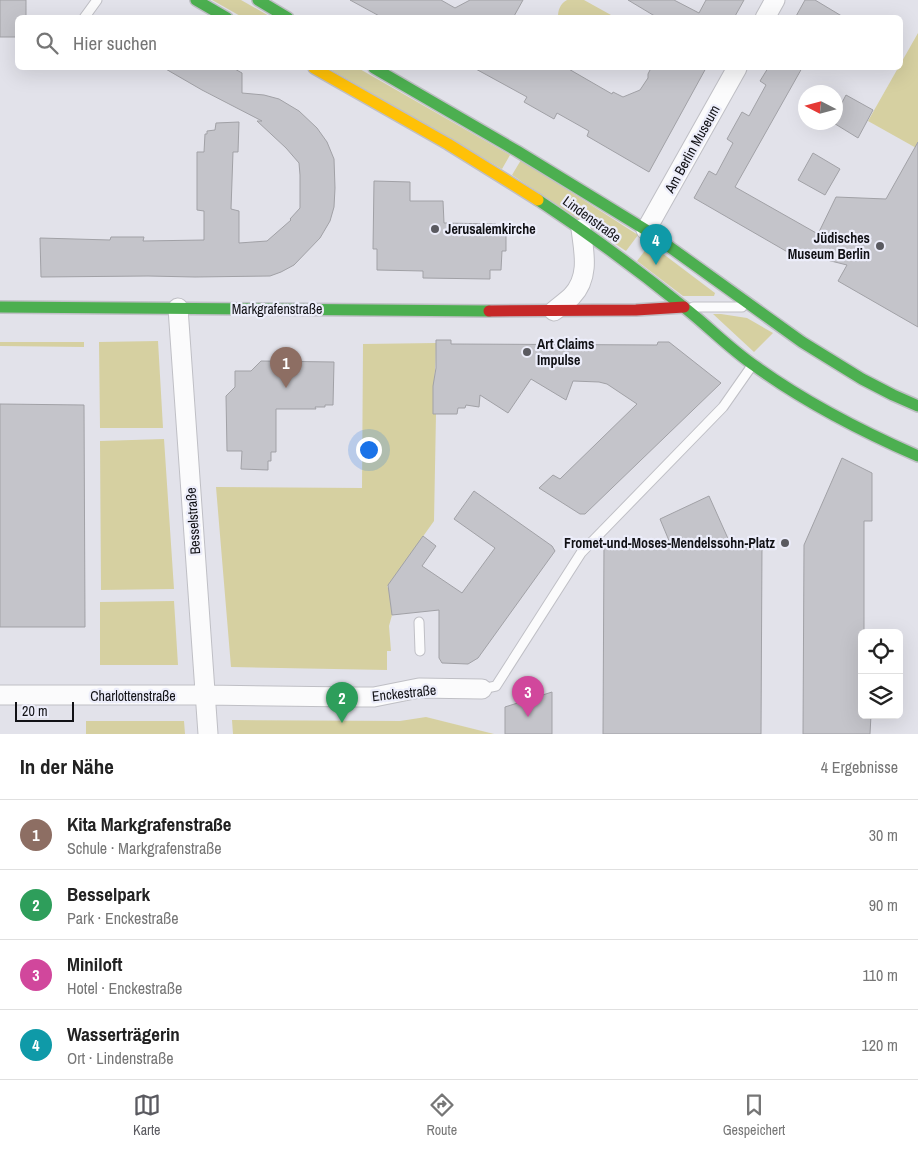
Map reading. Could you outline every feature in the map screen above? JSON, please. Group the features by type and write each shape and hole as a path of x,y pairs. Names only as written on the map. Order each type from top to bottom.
{"main road":[{"path":"258,0 283,15"},
{"path":"202,6 221,15"},
{"name":"Lindenstraße","path":"317,70 502,176 549,206 684,307 753,365 824,411 889,444 918,456"},
{"name":"Lindenstraße","path":"377,70 517,151 646,230 802,342 832,361 870,383 918,406"},
{"name":"Markgrafenstraße","path":"0,307 554,311 636,310 684,307"}],"street":[{"path":"767,15 775,0"},
{"name":"Am Berlin Museum","path":"646,230 736,70"},
{"path":"554,311 572,296 582,280 585,260 581,229"},
{"name":"Besselstraße","path":"178,308 208,734"},
{"name":"Enckestraße","path":"206,695 374,696 420,688 482,689"},
{"name":"Charlottenstraße","path":"0,696 206,695"}],"lane":[{"path":"86,15 97,0"},
{"path":"684,307 753,307"},
{"path":"482,689 496,686 581,553 723,406 753,365"},
{"path":"418,622 420,651"}],"shaded area":[{"path":"212,0 241,0 267,15 238,15"},
{"path":"567,0 584,0 611,15 558,15 563,3"},
{"path":"918,33 918,149 868,121 897,70 903,70 903,59"},
{"path":"331,70 361,70 510,155 502,169"},
{"path":"521,160 638,235 626,251 512,175"},
{"path":"650,244 715,293 714,296 683,296 637,261"},
{"path":"713,314 747,318 773,333 754,352"},
{"path":"158,341 163,428 100,428 99,342"},
{"path":"0,342 84,342 84,347 0,346"},
{"path":"436,343 433,413 436,414 434,521 387,587 389,588 392,615 389,626 391,651 387,651 387,670 231,667 216,487 362,488 363,344"},
{"path":"164,439 174,589 101,590 100,441"},
{"path":"174,601 178,665 100,665 100,602"},
{"path":"426,717 494,734 233,734 232,720 400,721"},
{"path":"86,721 184,721 185,734 86,734"}],"building":[{"path":"0,0 26,0 26,15 15,15 15,37 0,37"},
{"path":"350,0 441,0 455,8 470,0 523,0 515,15 378,15"},
{"path":"628,0 674,0 699,13 706,0 744,0 736,15 653,15"},
{"path":"805,0 815,0 840,15 797,15"},
{"path":"167,70 237,70 242,73 242,93 264,95 279,99 299,111 317,128 327,142 334,159 335,188 334,207 330,221 320,238 294,265 270,276 41,277 40,238 110,240 111,237 144,237 143,241 204,240 204,211 197,210 197,152 204,152 205,134 207,134 207,131 215,130 216,123 239,122 238,152 233,152 231,209 239,211 239,243 267,241 291,220 300,208 299,163 257,121 262,121"},
{"path":"478,70 570,70 612,94 613,92 623,97 640,90 648,78 650,70 705,70 649,172 587,136 589,131 557,113 554,119 524,102 527,97"},
{"path":"767,70 801,70 735,187 818,234 836,197 886,199 918,142 918,327 838,281 847,265 827,260 829,255 793,251 791,254 694,198 709,171 716,175 733,143 727,139 742,112 749,116 766,85 760,81"},
{"path":"846,95 873,110 858,138 843,129 843,101"},
{"path":"813,153 840,169 825,195 798,180"},
{"name":"Jerusalemkirche","path":"374,181 410,182 410,201 443,201 444,223 496,224 495,234 506,234 506,251 502,251 501,270 490,270 490,279 423,278 423,271 377,270 377,249 373,249"},
{"path":"436,340 451,340 451,344 657,345 658,342 669,342 721,383 585,514 580,514 539,488 553,475 560,479 637,404 607,384 599,382 573,381 566,400 531,379 508,413 480,395 479,407 466,405 465,408 458,408 457,414 433,414"},
{"path":"261,361 334,362 333,405 315,407 316,409 276,409 276,452 271,452 268,470 241,469 242,451 227,451 226,396 235,387 235,371 251,371"},
{"path":"0,404 84,405 85,627 0,627"},
{"path":"842,458 872,473 872,521 864,521 864,629 858,629 858,719 871,719 870,734 803,734 804,545"},
{"path":"474,491 552,546 555,551 478,658 468,664 442,663 439,658 439,610 392,615 388,585 423,536 436,546 422,566 462,593 495,548 454,519"},
{"path":"709,496 730,543 762,543 761,734 603,734 604,542 670,543 660,519"},
{"path":"552,692 552,734 505,734 505,707"}],"traffic: fast":[{"path":"196,0 222,15"},
{"path":"258,0 283,15"},
{"path":"377,70 517,151 646,230 802,342 862,379 918,406"},
{"path":"538,200 631,266 694,315 737,352 774,379 834,416 918,456"},
{"path":"0,307 489,311"}],"traffic: slow":[{"path":"318,70 448,144 538,200"}],"traffic: jam":[{"path":"489,311 636,310 684,307"}],"place":[{"name":"Jerusalemkirche","path":"435,229"},
{"name":"Jüdisches Museum Berlin","path":"880,246"},
{"name":"Wasserträgerin","path":"656,265"},
{"name":"Art Claims Impulse","path":"527,352"},
{"name":"Kita Markgrafenstraße","path":"286,388"},
{"name":"Fromet-und-Moses-Mendelssohn-Platz","path":"785,543"},
{"name":"Miniloft","path":"528,717"},
{"name":"Besselpark","path":"342,723"}]}
